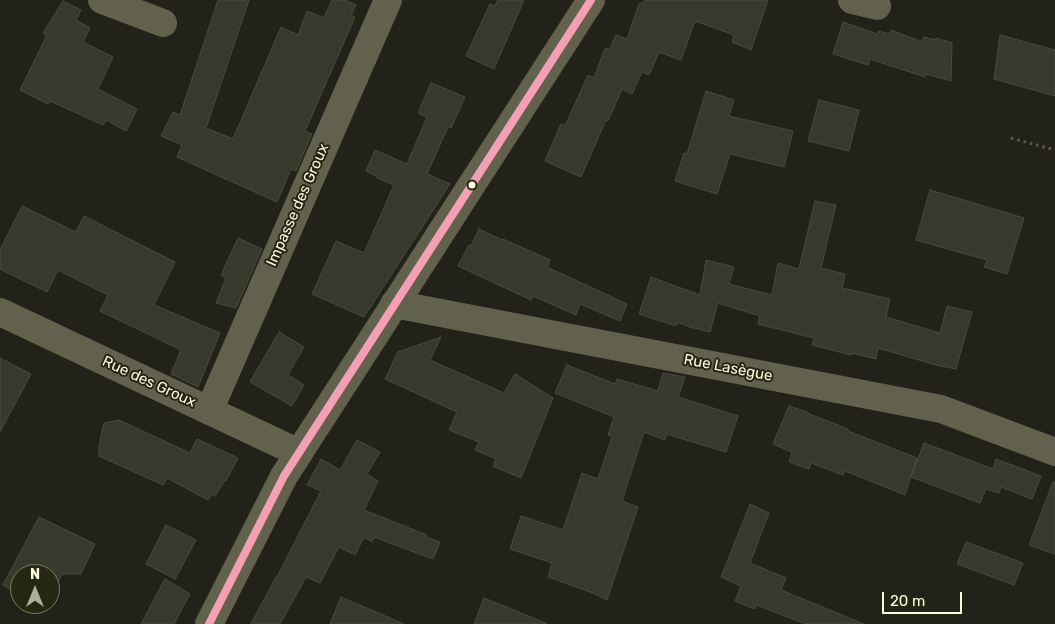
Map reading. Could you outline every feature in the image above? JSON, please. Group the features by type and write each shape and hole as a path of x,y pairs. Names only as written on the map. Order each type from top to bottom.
{"street":[{"path":"102,0 163,23"},
{"name":"Impasse des Groux","path":"209,410 388,0"},
{"path":"209,624 284,476 591,0"},
{"name":"Rue Lasègue","path":"394,304 941,409 1055,452"},
{"name":"Rue des Groux","path":"0,312 299,453"}],"path":[{"path":"1011,138 1055,150"}],"building":[{"path":"218,0 249,0 206,128 233,139 281,27 298,35 307,11 324,18 332,0 345,0 356,5 351,15 355,17 305,131 312,134 296,171 291,169 277,202 177,157 182,145 161,136 173,112 180,115"},
{"path":"498,0 524,0 494,69 466,56 490,4 495,6"},
{"path":"645,0 768,0 751,50 732,42 734,35 695,21 681,60 659,52 649,75 642,72 632,94 622,89 581,177 545,161 561,124 565,126 588,75 594,78 605,48 610,49 616,35 627,39 639,4 645,2"},
{"path":"63,1 81,10 76,20 90,28 83,42 113,57 98,89 137,109 126,131 106,120 103,125 50,101 48,104 20,90 47,35 43,33"},
{"path":"843,22 877,34 879,31 889,34 891,30 922,42 924,37 935,40 936,38 952,43 951,81 926,74 925,77 870,59 868,65 833,54"},
{"path":"1000,35 1055,50 1055,96 994,79"},
{"path":"431,83 465,97 451,128 448,127 427,174 450,184 364,317 312,294 336,241 364,253 394,185 366,171 375,150 407,164 427,117 418,113"},
{"path":"706,91 734,100 729,116 793,131 784,167 730,154 717,194 675,181 684,153 687,154"},
{"path":"819,100 859,110 849,151 808,141"},
{"path":"930,190 1024,218 1007,274 984,267 987,260 916,240"},
{"path":"815,201 836,205 821,268 845,274 842,288 890,299 886,317 940,333 947,306 972,312 956,369 878,348 876,359 812,345 814,338 758,324 760,316 718,303 710,332 677,322 676,326 639,314 651,277 700,295 706,260 734,267 729,284 772,295 778,263 799,269"},
{"path":"22,206 76,232 84,216 175,262 154,305 220,333 198,387 171,374 181,350 100,311 108,295 58,270 47,292 0,269 0,250"},
{"path":"479,229 550,260 547,267 627,304 620,321 580,304 576,315 533,296 531,300 458,266"},
{"path":"238,238 262,249 236,308 216,303 226,278 221,275"},
{"path":"279,332 304,347 288,375 304,385 292,406 250,382"},
{"path":"441,337 430,360 504,393 515,374 553,398 521,478 493,466 496,459 475,450 479,442 449,430 457,412 385,379 398,352"},
{"path":"0,358 31,374 0,432"},
{"path":"567,365 615,384 617,379 658,391 663,373 685,377 678,397 738,416 726,452 666,434 665,440 644,432 622,501 638,507 607,600 548,577 552,563 510,549 521,516 563,530 582,473 598,479 612,437 608,435 614,417 555,393"},
{"path":"789,406 917,458 905,495 845,471 843,475 811,463 809,469 789,462 792,452 773,444"},
{"path":"119,420 190,453 197,439 238,458 226,481 215,496 212,494 208,500 167,478 163,485 99,456 104,423"},
{"path":"357,440 380,452 367,474 378,481 364,510 440,542 433,559 374,537 372,542 364,537 355,555 339,547 320,583 306,577 280,624 251,624 321,491 307,485 321,459 340,470"},
{"path":"924,443 993,469 996,459 1041,476 1032,499 1001,487 999,493 986,489 980,503 911,477"},
{"path":"1053,482 1055,482 1055,554 1029,545"},
{"path":"750,504 769,513 750,563 786,578 781,590 864,624 806,624 756,605 755,609 735,601 741,586 721,577"},
{"path":"39,517 95,544 81,574 62,574 60,578 60,564 14,564"},
{"path":"166,525 196,540 175,579 146,564"},
{"path":"966,542 1023,563 1014,585 957,564"},
{"path":"10,572 10,589 3,585"},
{"path":"165,579 190,594 174,624 141,624"},
{"path":"341,597 404,624 330,624"},
{"path":"484,598 546,623 546,624 474,624"}],"transit line":[{"path":"209,624 284,476 591,0"}]}
